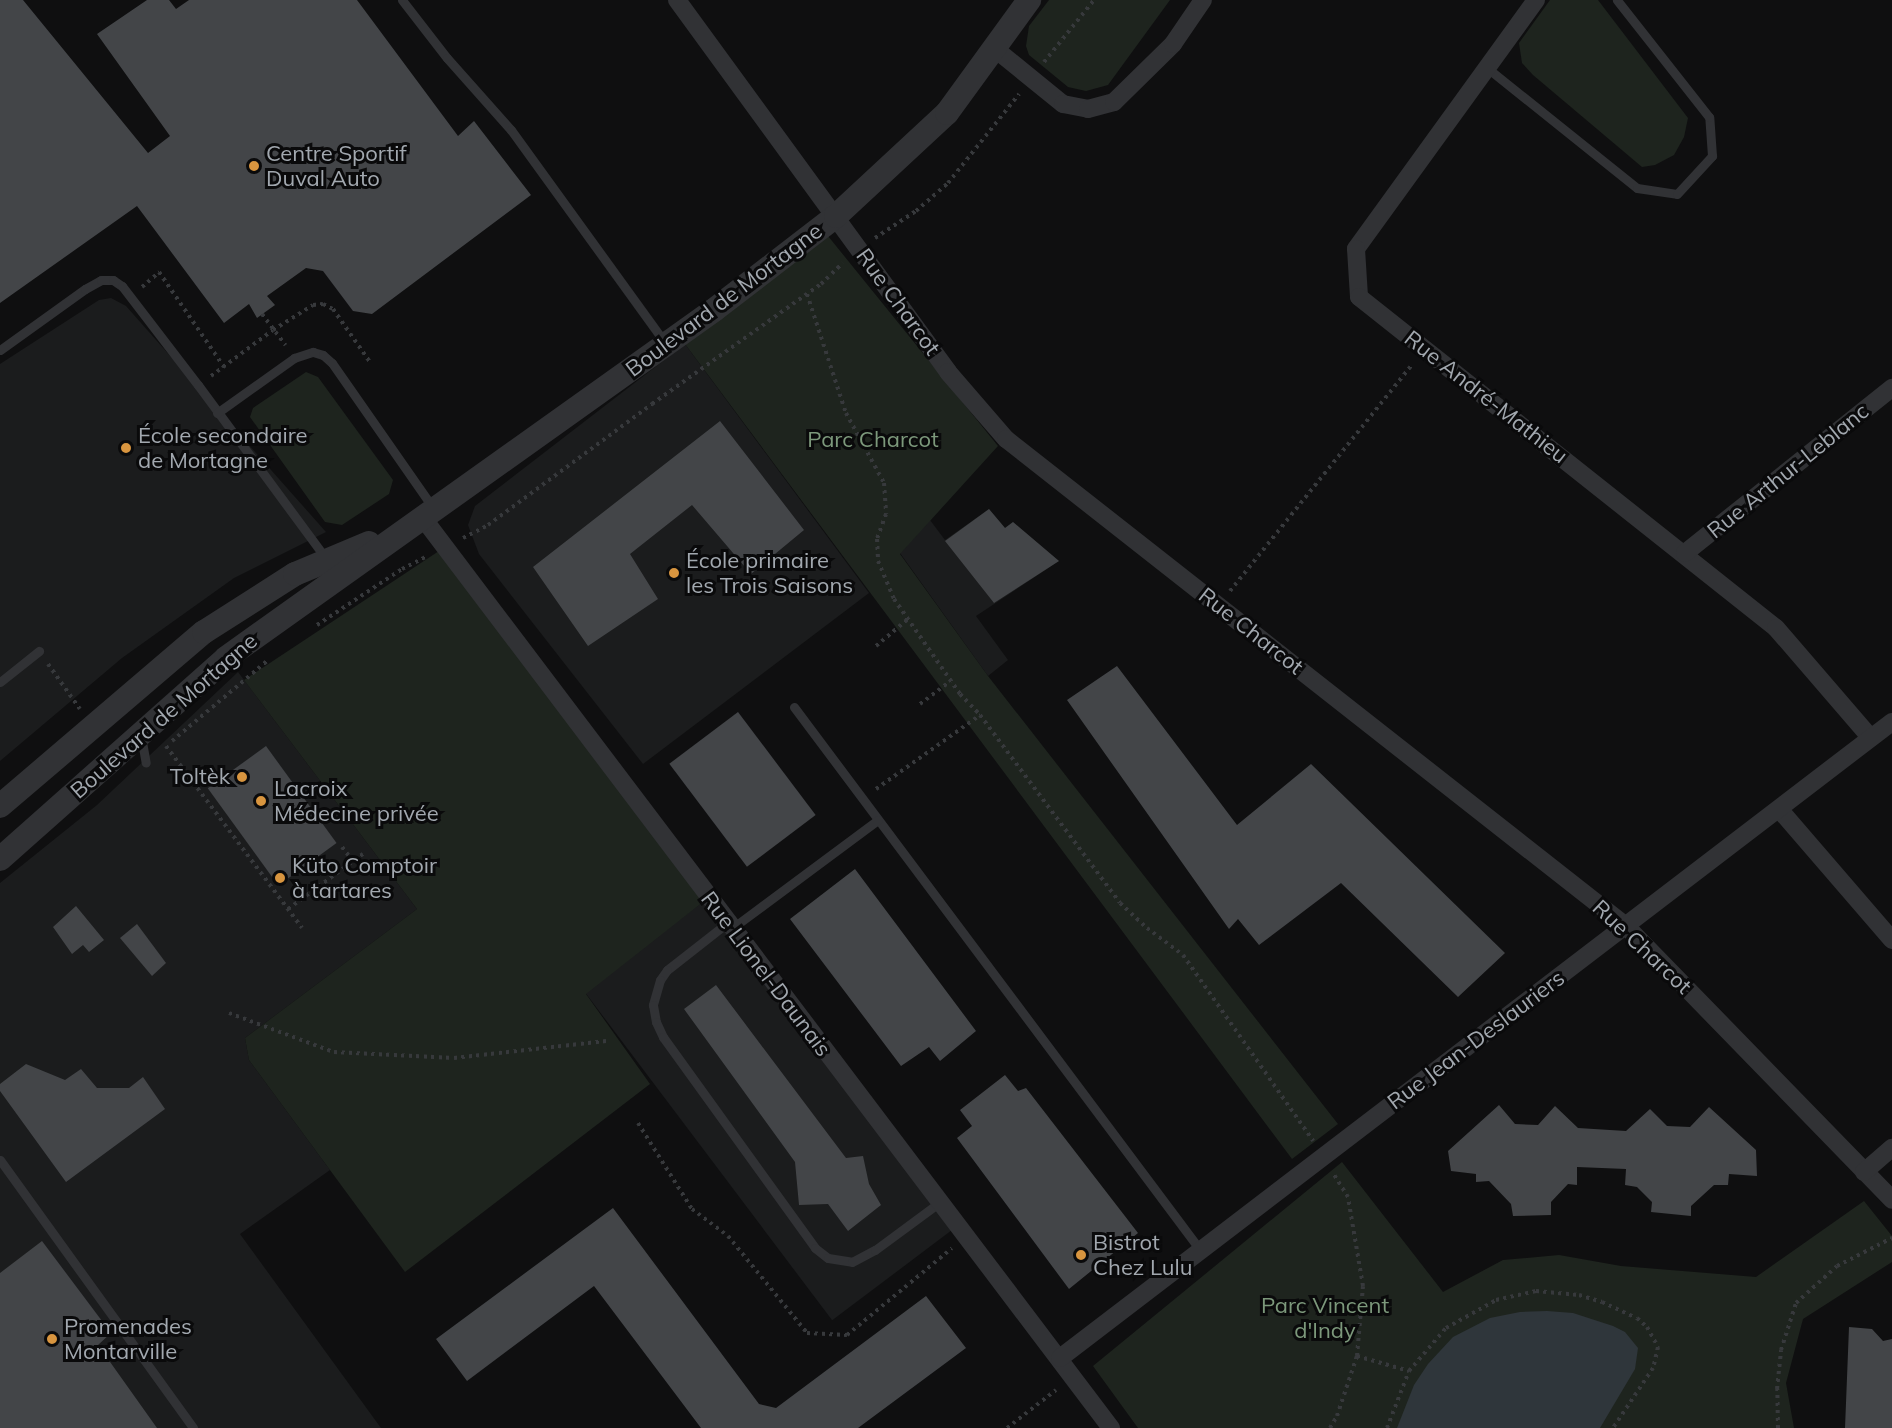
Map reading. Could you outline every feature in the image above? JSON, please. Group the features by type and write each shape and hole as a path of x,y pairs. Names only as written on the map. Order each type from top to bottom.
{"street":[{"name":"Rue Charcot","path":"677,0 948,372 1006,439 1626,926 1892,1200"},
{"name":"Boulevard de Mortagne","path":"0,859 226,658 666,345 836,216 947,113 1029,0"},
{"path":"994,48 1063,104 1088,109 1114,102 1173,44 1203,0"},
{"name":"Rue André-Mathieu","path":"1536,0 1356,249 1359,297 1776,628 1871,738"},
{"name":"Rue Arthur-Leblanc","path":"1684,554 1892,388"},
{"name":"Boulevard de Mortagne","path":"0,806 204,632 295,574 328,562 428,513"},
{"name":"Rue Lionel-Daunais","path":"428,513 729,926 1060,1358 1111,1428"},
{"name":"Rue Jean-Deslauriers","path":"1060,1358 1892,722"},
{"path":"1779,809 1892,940"},
{"path":"1864,1172 1892,1148"}],"lane":[{"path":"402,0 447,58 511,130 666,345"},
{"path":"1486,67 1637,188 1677,194 1712,156 1708,117 1617,0"},
{"path":"0,350 85,289 101,280 113,280 122,286 328,562"},
{"path":"217,413 294,358 313,352 323,355 332,363 428,513"},
{"path":"0,682 39,651"},
{"path":"794,707 1201,1251"},
{"path":"141,734 146,763"},
{"path":"878,820 667,970 654,994 656,1022 663,1037 815,1248 828,1258 852,1262 875,1250 940,1202"},
{"path":"0,1160 193,1428"}],"path":[{"path":"1037,71 1094,0"},
{"path":"876,237 916,211 948,183 1020,92"},
{"name":"Boulevard de Mortagne","path":"465,537 488,525 652,404 807,294 841,264"},
{"path":"142,287 159,272 224,367"},
{"path":"807,294 846,413 884,483 885,514 877,539 878,561 894,599 950,681 980,714 1120,903 1147,928 1183,955 1323,1157 1348,1197 1363,1286 1357,1356 1337,1416 1330,1428"},
{"path":"207,379 273,330 313,305 323,304 333,309 370,362"},
{"path":"262,314 273,330"},
{"path":"1219,606 1424,348"},
{"path":"308,631 402,569 423,559"},
{"path":"876,646 908,619"},
{"path":"39,651 93,727"},
{"name":"Boulevard de Mortagne","path":"146,763 271,657"},
{"path":"920,704 950,681"},
{"path":"862,799 980,714"},
{"path":"166,746 302,928"},
{"path":"342,847 353,861"},
{"path":"288,909 363,854"},
{"path":"229,1013 334,1052 454,1058 606,1041"},
{"path":"638,1123 692,1209 728,1236 807,1333 847,1335 966,1236"},
{"path":"1778,1428 1777,1389 1781,1350 1796,1303 1837,1266 1892,1238"},
{"path":"1387,1428 1409,1371 1446,1328 1496,1300 1536,1291 1579,1295 1602,1302 1637,1318 1647,1327 1658,1347 1653,1368 1613,1428"},
{"path":"1357,1356 1409,1371"},
{"path":"1007,1428 1074,1377"}],"shaded area":[{"name":"École secondaire de Mortagne","path":"111,298 126,306 326,532 234,578 122,658 0,761 0,364 99,300"},
{"name":"École primaire les Trois Saisons","path":"685,344 869,593 643,764 479,554 468,525 475,506"},
{"path":"989,509 1005,528 1013,522 1059,561 976,616 1008,660 988,676 900,553 930,520 945,540"},
{"path":"238,672 417,909 245,1038 249,1060 330,1170 240,1234 381,1428 0,1428 0,883 97,805"},
{"path":"708,898 956,1227 832,1320 584,991"},
{"path":"1520,1312 1573,1313 1613,1326 1625,1332 1638,1348 1635,1369 1600,1428 1397,1428 1414,1385 1428,1364 1453,1337 1490,1318"}],"green space":[{"path":"1049,0 1170,0 1108,85 1086,91 1068,87 1029,55 1026,46 1029,26"},
{"path":"1550,0 1598,0 1688,118 1684,137 1674,155 1655,165 1642,167 1533,75 1522,63 1519,43"},
{"name":"Parc Charcot","path":"828,236 998,446 900,554 988,676 1338,1124 1292,1159 685,344"},
{"path":"306,372 318,377 393,480 389,494 342,525 325,522 250,417 253,408"},
{"path":"445,547 708,898 586,994 650,1084 405,1272 249,1060 245,1038 417,909 244,680"},
{"name":"Parc Vincent d'Indy","path":"1342,1162 1443,1292 1503,1260 1559,1255 1621,1266 1756,1277 1864,1201 1892,1236 1892,1262 1803,1319 1786,1383 1794,1428 1138,1428 1093,1366"}],"building":[{"name":"Centre Sportif Duval Auto","path":"0,0 23,0 148,153 170,136 97,34 147,0 169,0 176,9 189,0 357,0 458,136 474,121 531,195 372,314 353,311 323,271 306,268 267,296 275,305 257,318 249,304 224,323 137,206 0,303"},
{"path":"720,421 804,530 751,574 692,505 630,554 658,599 588,646 533,567"},
{"path":"989,509 1005,528 1013,522 1059,561 994,603 945,541"},
{"path":"1117,666 1237,825 1311,764 1505,953 1458,997 1341,883 1259,945 1238,919 1229,929 1067,700"},
{"path":"738,712 816,815 747,867 669,764"},
{"path":"266,746 337,843 278,885 208,788"},
{"path":"855,869 976,1031 940,1061 929,1047 901,1066 790,919"},
{"path":"76,906 104,940 89,952 83,945 72,954 53,927"},
{"path":"137,924 166,963 152,976 120,938"},
{"path":"716,985 846,1158 863,1156 869,1184 881,1205 848,1231 828,1204 799,1205 795,1162 684,1009"},
{"path":"26,1064 65,1080 81,1069 97,1088 129,1088 143,1077 165,1109 66,1182 0,1091 0,1084"},
{"path":"1005,1075 1018,1091 1026,1088 1138,1233 1069,1289 957,1138 972,1126 960,1110"},
{"path":"1499,1105 1515,1124 1538,1125 1555,1106 1578,1128 1626,1131 1650,1109 1667,1126 1690,1127 1709,1107 1756,1150 1757,1176 1729,1174 1728,1185 1714,1185 1691,1206 1691,1216 1651,1212 1652,1202 1637,1187 1625,1185 1626,1169 1577,1167 1577,1185 1568,1184 1551,1202 1551,1215 1513,1216 1511,1204 1489,1181 1476,1182 1476,1174 1451,1171 1448,1151"},
{"path":"613,1208 759,1404 776,1408 926,1296 966,1348 858,1428 701,1428 594,1286 467,1381 436,1339"},
{"name":"Promenades Montarville","path":"42,1241 111,1333 98,1345 157,1428 0,1428 0,1273"},
{"path":"1849,1327 1872,1329 1883,1341 1892,1339 1892,1428 1845,1428"}],"place":[{"name":"Centre Sportif Duval Auto","path":"254,166"},
{"name":"École secondaire de Mortagne","path":"126,448"},
{"name":"École primaire les Trois Saisons","path":"674,573"},
{"name":"Toltèk","path":"242,777"},
{"name":"Lacroix Médecine privée","path":"261,801"},
{"name":"Küto Comptoir à tartares","path":"280,878"},
{"name":"Bistrot Chez Lulu","path":"1081,1255"},
{"name":"Promenades Montarville","path":"52,1339"}]}
